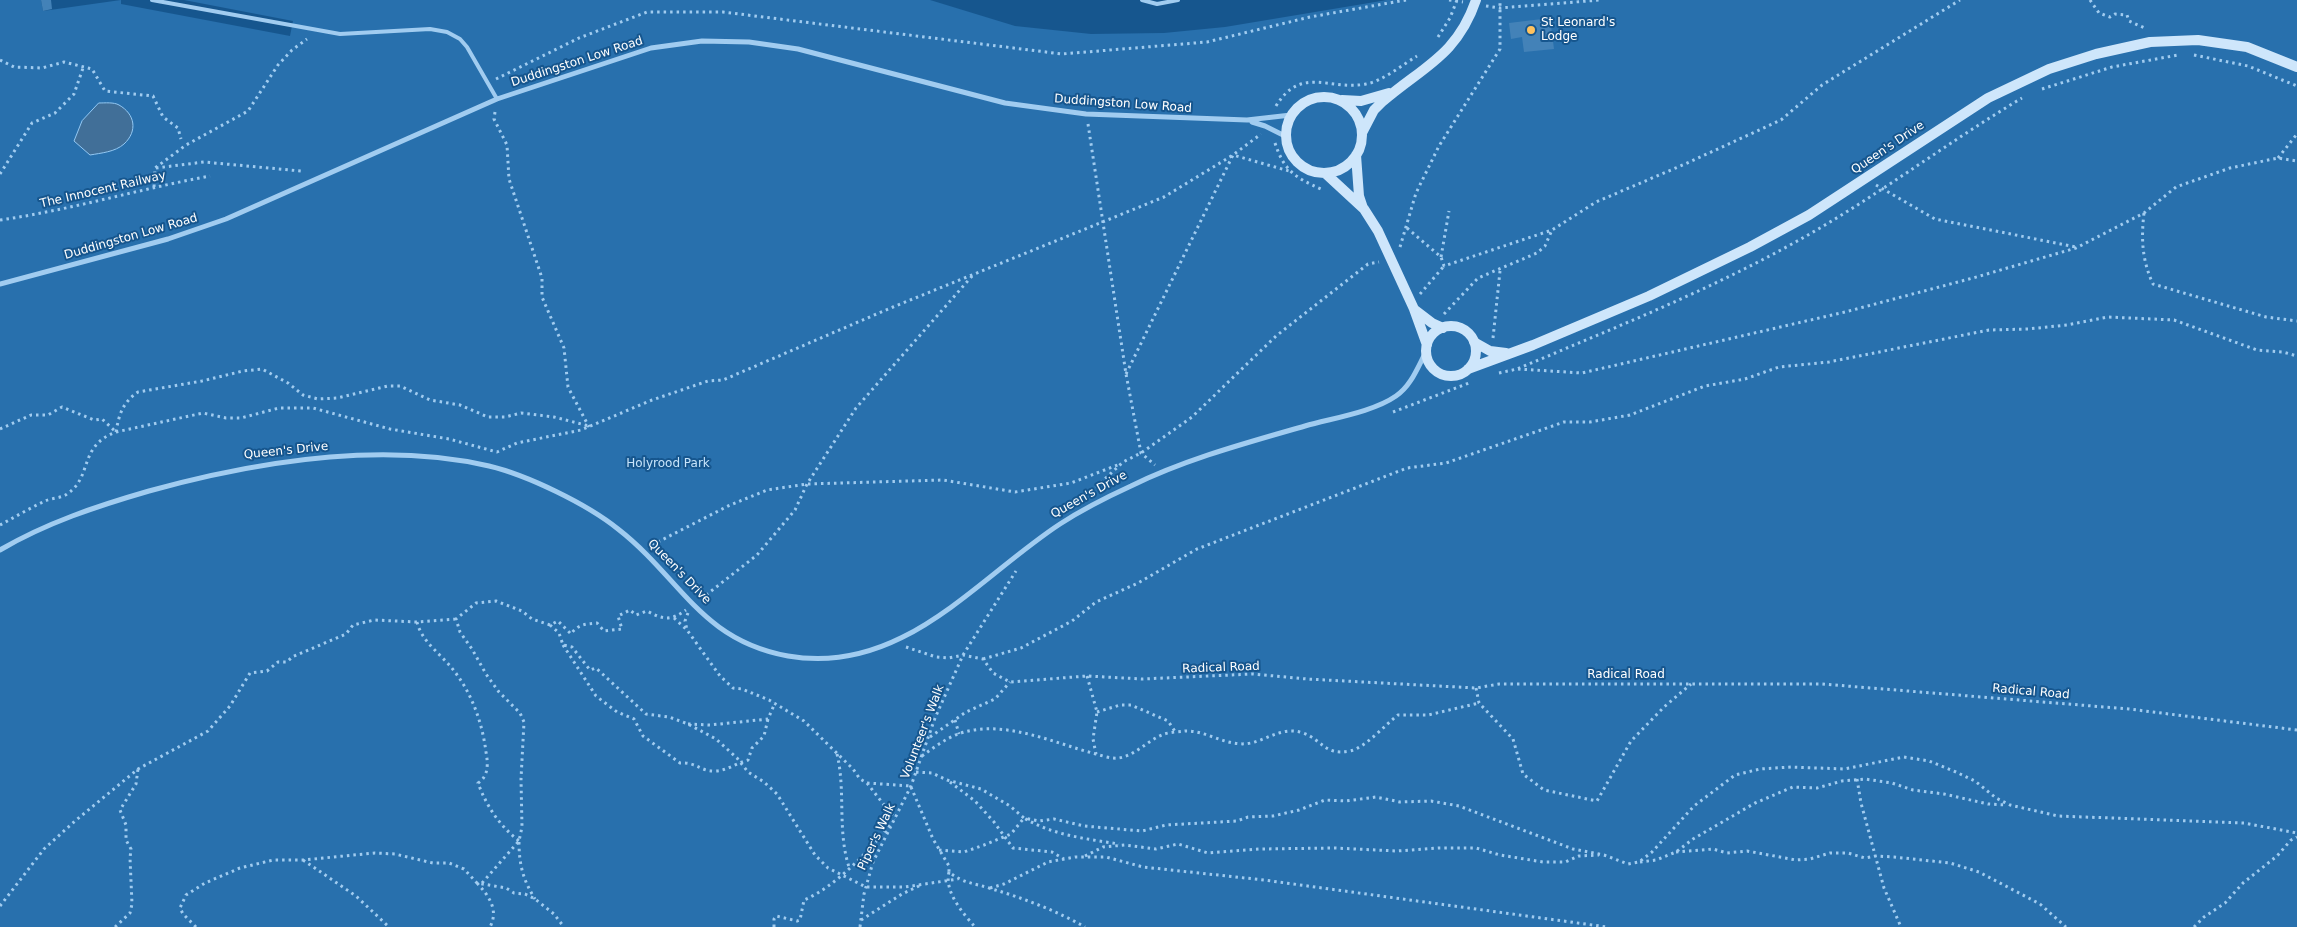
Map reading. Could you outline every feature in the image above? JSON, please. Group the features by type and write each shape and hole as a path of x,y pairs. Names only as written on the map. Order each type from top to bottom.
{"street":[{"path":"1247,120 1285,136 1291,115 1301,104 1315,98 1361,101 1396,90 1448,50 1464,29 1476,2"},
{"name":"Queen's Drive","path":"1396,90 1374,110 1362,133 1356,155 1359,196 1364,209 1378,230 1392,257 1413,307 1427,347 1430,364 1441,373 1455,375 1468,368 1540,342 1702,271 1809,214 1972,108 2027,78 2096,54 2163,41 2198,40 2247,47 2297,67"},
{"name":"Duddingston Low Road","path":"0,284 168,239 226,219 497,99 651,48 702,42 749,42 798,49 1005,103 1086,114 1247,120"},
{"path":"1337,99 1354,112 1362,133"},
{"path":"1247,120 1291,115"},
{"name":"Queen's Drive","path":"1285,136 1289,151 1298,163 1310,170 1325,173 1364,209"},
{"path":"1325,173 1340,170 1356,155"},
{"name":"Queen's Drive","path":"1413,307 1432,323 1443,328"},
{"name":"Queen's Drive","path":"0,550 51,524 83,512 222,472 312,459 389,455 445,458 493,467 552,491 582,506 618,529 642,550 692,606 717,627 738,640 764,650 791,656 820,658 850,655 898,639 946,612 1060,524 1099,502 1164,472 1242,444 1386,402 1407,386 1434,333 1443,328 1452,326 1462,328 1474,342 1490,351 1509,353"},
{"path":"1468,368 1475,356 1474,342"}],"lane":[{"path":"152,0 340,34 430,29 447,32 460,39 467,47 497,99"},
{"path":"1142,0 1157,4 1178,0"}],"path":[{"path":"488,83 579,38 646,12 723,12 1062,54 1207,42 1310,17 1406,0"},
{"path":"1436,40 1450,18 1456,0"},
{"path":"1392,257 1400,248 1416,193 1439,146 1500,49 1500,0"},
{"path":"1476,2 1500,8 1600,0"},
{"path":"1413,307 1444,266 1552,230 1596,202 1781,120 1822,85 1960,0"},
{"path":"2090,0 2099,13 2110,17 2115,14 2127,15 2129,20 2156,33 2163,41"},
{"path":"154,187 156,168 186,145 248,111 278,65 292,50 319,31"},
{"path":"1268,119 1284,93 1299,83 1316,81 1358,85 1369,84 1422,53"},
{"path":"2188,54 2248,66 2297,86"},
{"path":"2039,90 2112,67 2179,55"},
{"path":"0,60 14,67 42,68 64,62 92,68 104,91 154,96 163,117 178,128 181,139"},
{"path":"0,174 32,123 55,113 74,94 84,68"},
{"path":"1492,375 1517,369 1652,312 1765,258 1883,189 1954,140 2023,97"},
{"path":"497,99 494,119 507,145 508,179 542,278 542,297 564,348 568,387 589,427"},
{"path":"1086,114 1126,374 1141,453 1164,472"},
{"path":"0,525 47,500 67,495 78,482 94,444 103,436 203,413 226,418 241,418 280,408 313,408 390,429 449,439 497,452 518,443 565,434 589,427 652,400 708,381 731,376 1104,223 1164,197 1233,156 1263,133 1275,142 1279,156 1289,172"},
{"path":"2278,158 2297,134"},
{"path":"1233,156 1289,172 1303,181 1326,191"},
{"path":"1126,374 1233,156"},
{"path":"1517,369 1582,373 1845,312 1973,278 2076,248 2144,213 2176,187 2230,168 2278,158 2297,161"},
{"path":"156,168 204,162 301,171"},
{"name":"The Innocent Railway","path":"0,220 32,216 154,187 210,176"},
{"path":"1864,179 1935,219 2076,248"},
{"path":"1444,266 1441,257 1449,211"},
{"path":"2144,213 2141,240 2145,266 2153,284 2266,317 2297,321"},
{"path":"1407,228 1441,257"},
{"path":"1432,323 1447,312 1478,278 1500,271 1537,253 1545,246 1552,230"},
{"path":"642,550 728,506 767,490 807,484 943,480 1015,492 1071,483 1123,462 1141,453 1192,417 1276,336 1368,264 1382,261 1377,253"},
{"path":"1490,351 1500,271"},
{"path":"550,625 558,621 571,634 575,628 583,624 597,623 604,631 622,629 618,616 630,610 636,615 647,611 660,618 674,618 757,555 795,510 807,484 856,408 974,275"},
{"path":"898,639 908,649 936,657 949,658 963,655 983,659 1021,648 1072,621 1096,602 1138,583 1197,549 1407,468 1446,462 1564,422 1590,422 1630,415 1705,386 1745,379 1778,367 1829,362 1989,330 2067,325 2108,317 2174,320 2257,350 2283,352 2297,356"},
{"path":"116,432 121,410 130,398 138,392 262,369 281,378 303,395 318,399 337,398 388,386 400,386 430,400 460,405 488,417 505,417 522,413 554,417 589,427"},
{"path":"1386,402 1390,413 1476,380"},
{"path":"0,429 32,415 48,415 62,408 94,420 102,419 116,432"},
{"path":"1085,496 1123,462"},
{"name":"Volunteer's Walk","path":"1016,558 1022,564 983,620 963,655 928,738 911,786 933,839 950,866 949,872 958,879 974,886 990,888 1031,903 1084,927"},
{"path":"0,906 44,849 138,768 208,731 230,706 250,674 267,671 278,662 288,662 292,657 346,634 353,625 374,620 417,622 456,619 476,602 496,601 522,611 532,619 550,625 559,633 563,645 596,696 617,712 634,720 643,736 680,764 691,763 713,771 729,769 740,762 748,760 752,748 764,736 768,719 775,703"},
{"path":"687,630 687,613 692,606"},
{"path":"674,618 687,630 720,676 733,688 742,689 775,703 804,721 860,779 867,783 895,819 870,849 830,885 804,900 800,920 776,916 774,927"},
{"path":"456,619 460,632 486,674 499,692 520,713 524,722 521,779 522,827 519,841 519,861 522,874 535,899"},
{"path":"417,622 419,632 451,666 473,703 484,740 487,758 487,773 478,783 484,800 494,815 506,830 519,841"},
{"path":"563,645 572,647 590,670 596,668 646,714 669,717 688,724 716,739 748,772 764,782 777,794 815,855 828,868 866,887 905,887 958,879"},
{"path":"928,738 966,712 995,699 1010,682 993,672 983,659"},
{"name":"Radical Road","path":"1010,682 1086,676 1142,679 1253,674 1307,680 1476,688 1499,684 1822,684 2129,709 2297,730"},
{"path":"1086,676 1097,712 1093,739 1096,754"},
{"path":"1476,688 1479,703 1513,739 1524,774 1544,790 1597,801 1631,741 1691,684"},
{"path":"922,756 959,734 981,729 1009,730 1096,754 1118,758 1138,750 1162,734 1199,732 1220,741 1251,743 1265,737 1291,731 1303,733 1330,752 1341,753 1353,750 1364,744 1398,714 1428,715 1479,703"},
{"path":"1097,712 1120,704 1131,706 1168,721 1176,733"},
{"path":"688,724 717,724 768,719"},
{"path":"955,720 959,734"},
{"path":"836,753 841,774 844,850 849,867"},
{"path":"1639,862 1652,852 1694,806 1735,775 1760,770 1792,767 1844,769 1904,758 1929,761 1975,780 1996,798 2010,805"},
{"path":"115,927 130,914 132,904 131,849 126,840 126,825 120,810 136,784 138,768"},
{"path":"916,772 932,773 947,780 981,789 1010,806 1024,818 1039,827 1089,840 1156,849 1178,844 1208,853 1260,849 1397,851 1476,848 1500,855 1543,862 1565,862 1579,856 1604,855"},
{"path":"947,780 975,801 994,822 1013,848 1052,852 1064,859"},
{"path":"1024,818 1039,821 1054,819 1084,826 1142,831 1166,825 1237,821 1248,817 1274,816 1299,810 1325,800 1346,801 1376,797 1400,802 1431,801 1459,806 1573,849 1604,855 1628,864 1656,860 1676,852 1693,839 1755,803 1793,787 1817,788 1857,780 1892,782 1913,790 1944,794 1988,804 2010,805 2058,816 2244,824 2297,833"},
{"path":"1857,780 1861,803 1884,888 1901,927"},
{"path":"867,783 911,786"},
{"name":"Piper's Walk","path":"860,927 866,887 873,862 911,786"},
{"path":"939,850 964,852 1004,837 1011,834 1024,818"},
{"path":"2194,927 2204,917 2226,903 2243,883 2277,856 2291,840 2297,837"},
{"path":"482,883 519,841"},
{"path":"1083,857 1103,847 1125,845"},
{"path":"1676,852 1713,849 1728,853 1746,851 1796,860 1810,859 1830,853 1848,853 1865,858 1876,856 1950,863 1979,872 2040,904 2066,927"},
{"path":"196,927 183,914 180,908 186,895 205,883 240,868 273,860 303,860 375,852 395,854 433,863 449,863 464,869 477,883 494,908 495,913 490,927"},
{"path":"990,888 1004,884 1048,862 1083,857 1106,857 1143,867 1264,880 1607,927"},
{"path":"303,860 356,896 389,927"},
{"path":"949,872 947,881 963,913 975,927"},
{"path":"477,883 506,888 514,893 525,894 535,899 554,914 564,927"},
{"path":"861,920 902,894 924,884"}],"green space":[{"name":"Holyrood Park","path":"0,0 41,0 43,11 121,0 121,4 290,36 293,21 184,0 930,0 1015,26 1091,34 1164,33 1225,27 1387,0 2297,0 2297,927 0,927"}],"shaded area":[{"path":"99,103 115,103 119,105 128,113 133,123 133,128 128,139 120,147 108,152 90,155 74,141 82,121"}],"building":[{"path":"41,0 51,0 52,9 43,11"},
{"name":"St Leonard's Lodge","path":"1550,18 1554,49 1524,52 1522,37 1511,39 1509,23"}],"place":[{"name":"St Leonard's Lodge","path":"1531,30"}]}
